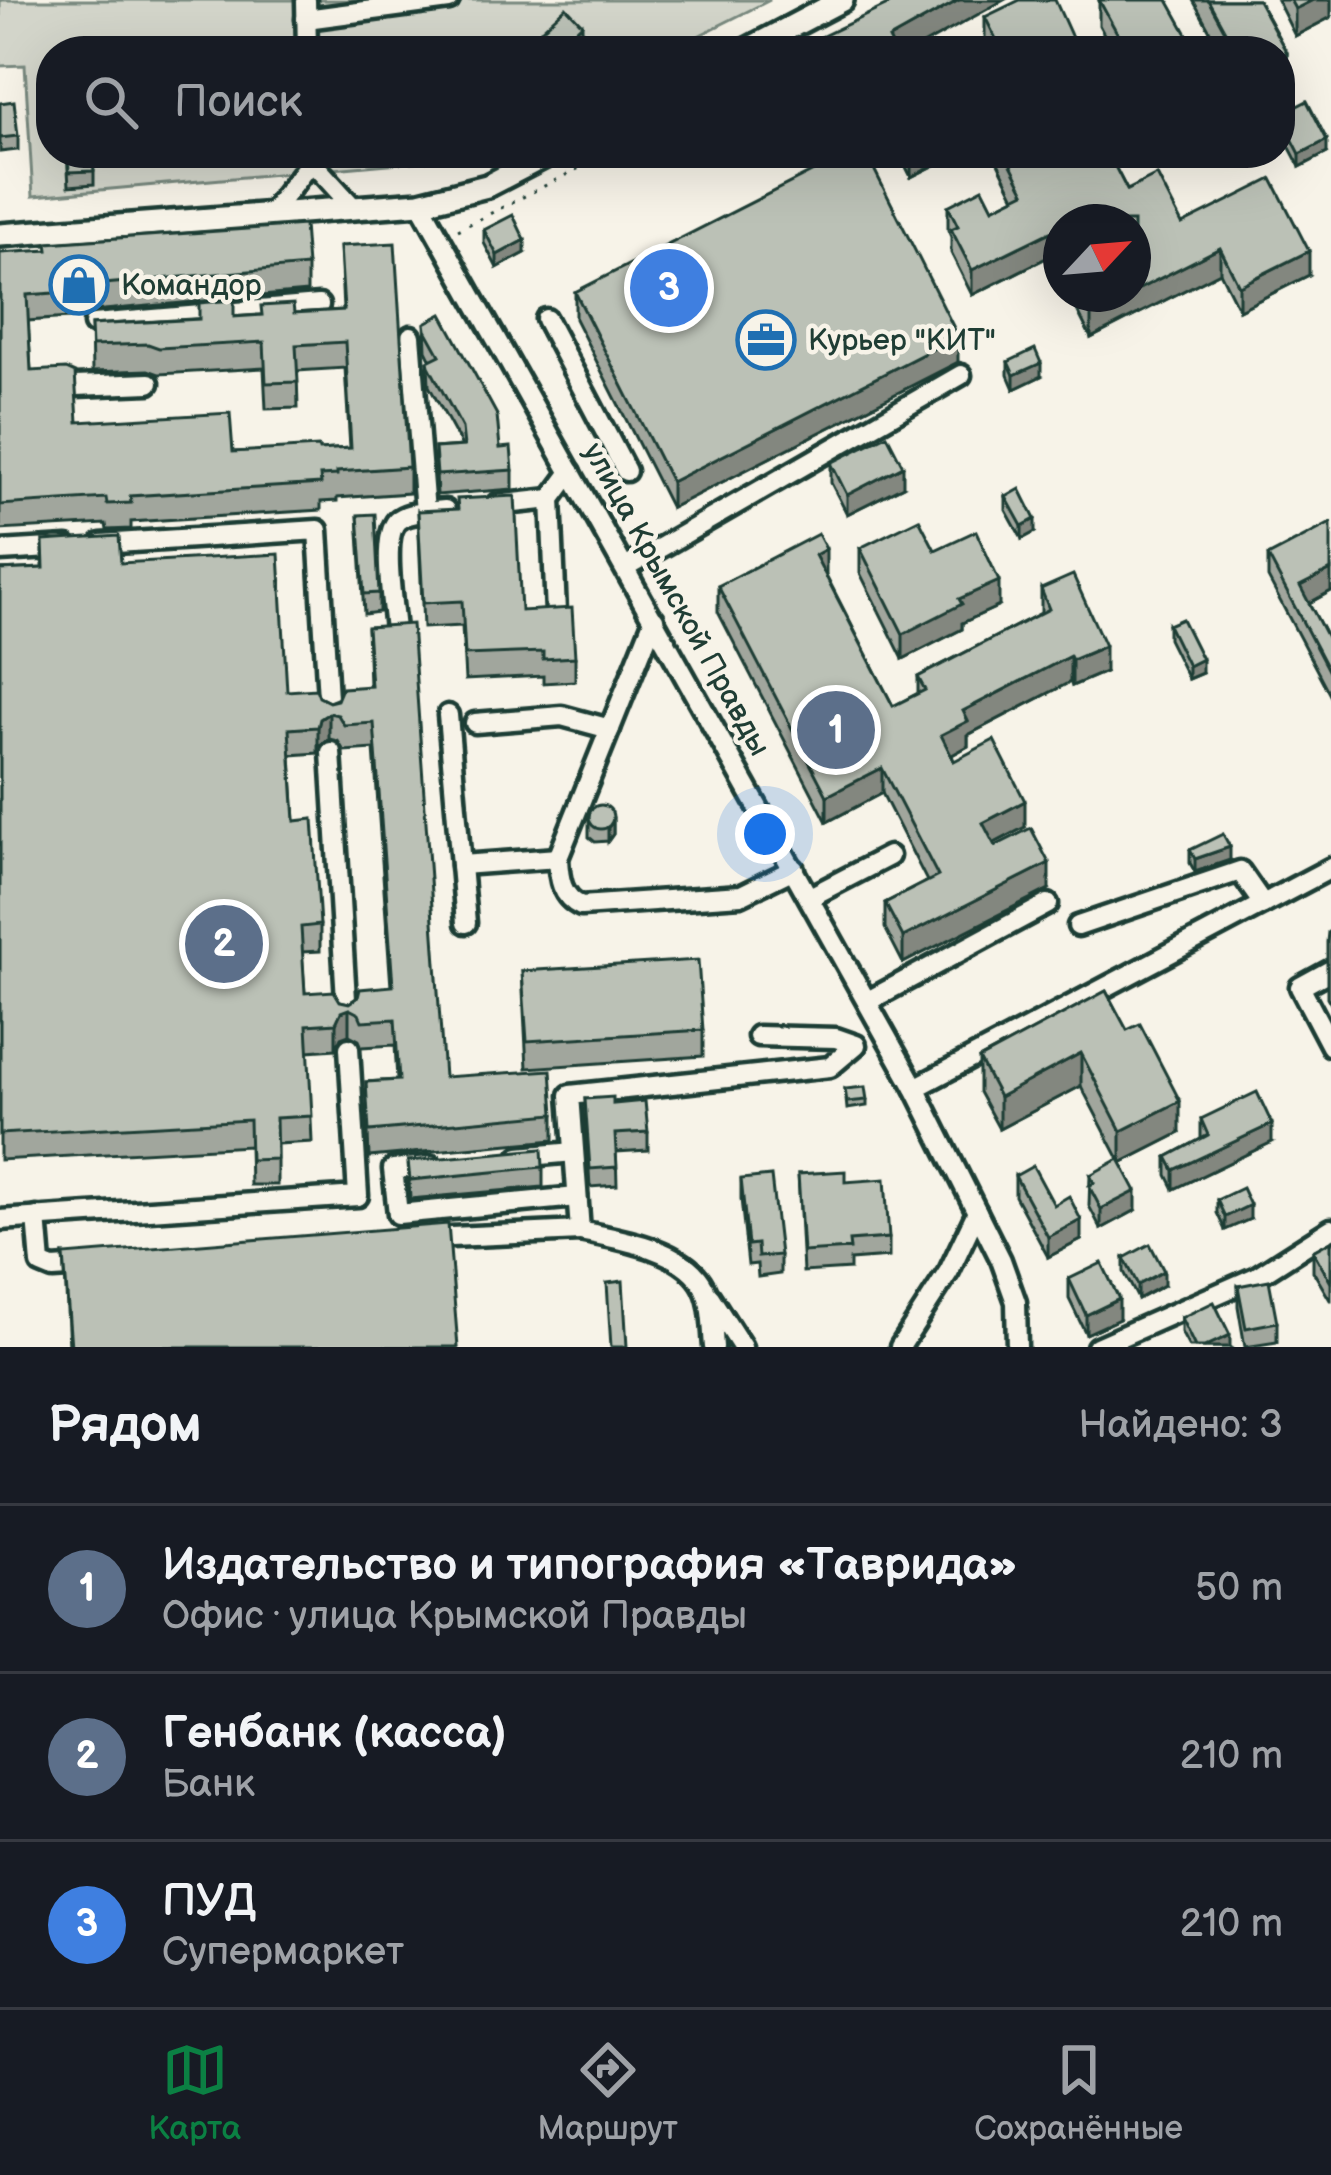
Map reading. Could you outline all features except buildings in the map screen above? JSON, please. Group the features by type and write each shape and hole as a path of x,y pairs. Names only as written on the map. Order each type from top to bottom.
{"main road":[{"path":"774,36 842,0"},
{"path":"0,235 421,203 488,186 522,168"}],"street":[{"path":"306,9 448,0"},
{"path":"271,214 303,168"},
{"path":"320,168 352,206"},
{"name":"улица Крымской Правды","path":"421,203 915,1088 1000,1260 1016,1302 1018,1344"},
{"path":"94,324 319,304"},
{"path":"546,319 626,471"},
{"path":"411,336 425,512"},
{"path":"625,568 961,375"},
{"path":"76,386 149,383"},
{"path":"556,613 551,499 571,472"},
{"path":"395,630 388,536 397,522 409,514 551,499"},
{"path":"0,551 318,530 329,715"},
{"path":"654,620 558,858 564,892 581,906 741,896 794,869"},
{"path":"448,715 466,923"},
{"path":"475,723 562,716 610,729"},
{"path":"331,752 347,1016"},
{"path":"810,897 889,856"},
{"path":"461,866 558,858"},
{"path":"1078,926 1240,871 1263,904"},
{"path":"915,1088 1330,872"},
{"path":"868,1001 1048,904"},
{"path":"1331,970 1300,987 1331,1046"},
{"path":"758,1036 836,1038 856,1045"},
{"path":"580,1231 570,1095 830,1067 856,1045 887,1036"},
{"path":"0,1220 358,1196 349,1048"},
{"path":"506,1158 574,1152"},
{"path":"461,1163 393,1169 398,1214 577,1197"},
{"path":"900,1347 950,1271 977,1212"},
{"path":"37,1217 41,1264 52,1269 99,1265"},
{"path":"1097,1347 1256,1277 1331,1229"},
{"path":"398,1240 580,1231 645,1245 684,1264 701,1282 742,1347"},
{"path":"701,1282 710,1307 714,1347"},
{"path":"1018,1344 1041,1347"}],"path":[{"path":"440,237 580,168"}],"shaded area":[{"path":"0,0 770,0 698,36 36,36 36,168 344,168 33,196 25,65 0,66"}],"place":[{"name":"Командор","path":"79,285"},
{"name":"ПУД","path":"669,288"},
{"name":"Курьер \"КИТ\"","path":"766,340"},
{"name":"Издательство и типография «Таврида»","path":"836,730"},
{"name":"Генбанк (касса)","path":"224,944"}]}
